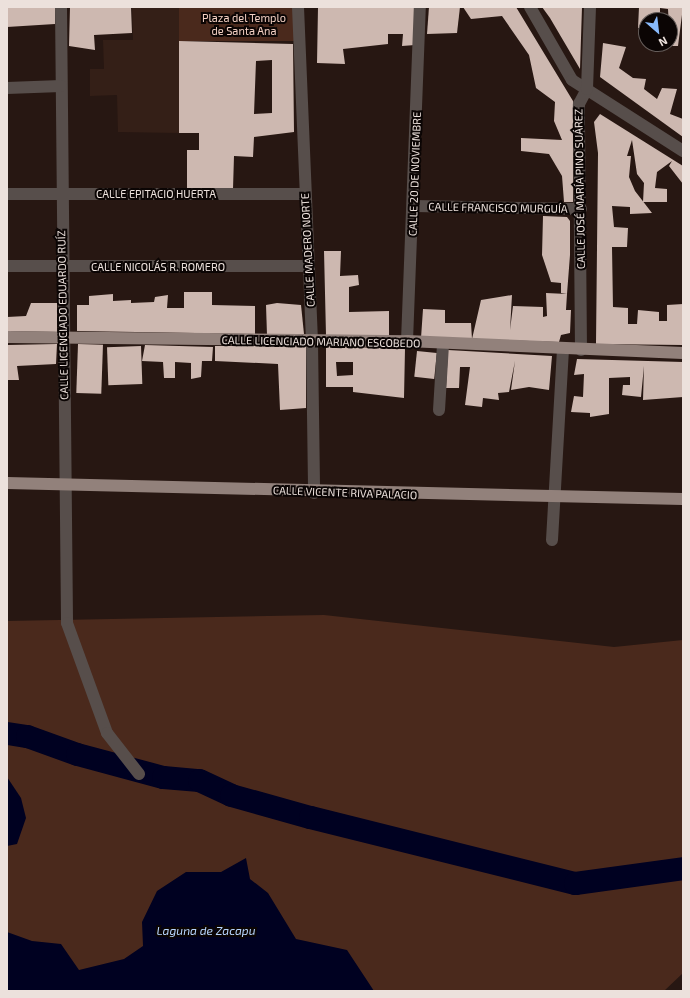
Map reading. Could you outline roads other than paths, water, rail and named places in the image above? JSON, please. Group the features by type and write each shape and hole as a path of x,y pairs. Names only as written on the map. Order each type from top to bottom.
{"main road":[{"name":"CALLE LICENCIADO MARIANO ESCOBEDO","path":"7,337 312,342 407,341 443,345 683,354"},
{"name":"CALLE VICENTE RIVA PALACIO","path":"7,483 68,482 314,493 683,499"}],"street":[{"name":"CALLE LICENCIADO EDUARDO RUÍZ","path":"61,7 61,267 62,338 68,482 67,623 93,703 107,734 136,770"},
{"name":"CALLE MADERO NORTE","path":"298,7 312,342 314,493"},
{"name":"CALLE 20 DE NOVIEMBRE","path":"407,341 414,206 420,7"},
{"path":"530,7 572,80 683,151"},
{"name":"CALLE JOSÉ MARÍA PINO SUÁREZ","path":"581,350 579,104 587,89 590,7"},
{"path":"7,88 61,86"},
{"name":"CALLE EPITACIO HUERTA","path":"7,194 305,194"},
{"name":"CALLE FRANCISCO MURGUÍA","path":"414,206 581,210"},
{"name":"CALLE NICOLÁS R. ROMERO","path":"7,266 309,266"},
{"path":"439,410 443,345"},
{"path":"552,540 563,349"}],"water":[{"path":"7,777 21,798 26,818 17,844 7,846"},
{"name":"Laguna de Zacapu","path":"246,858 250,879 268,893 296,939 347,950 374,991 7,991 7,932 32,941 61,944 79,970 124,959 143,946 142,922 157,891 186,872 221,872"}],"waterway":[{"path":"7,733 27,736 77,754 163,777 199,780 231,795 310,817 575,883 683,868"}],"park label":[{"name":"Plaza del Templo de Santa Ana","path":"244,25"}]}
